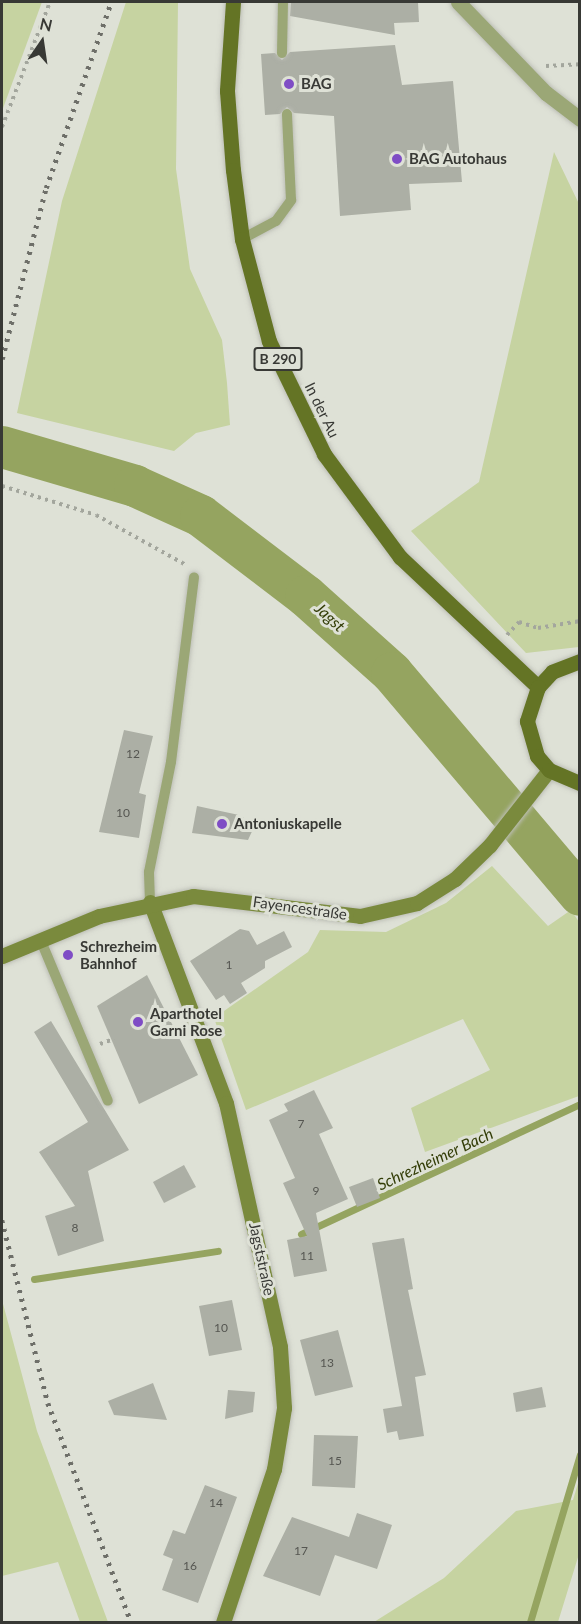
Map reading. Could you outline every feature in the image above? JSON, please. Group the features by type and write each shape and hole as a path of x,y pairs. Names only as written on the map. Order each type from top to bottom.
{"main road":[{"name":"In der Au","path":"233,2 227,91 242,239 269,341 324,454 400,557 538,687"},
{"path":"579,661 552,672 538,687 530,703 529,739 549,770 579,783"},
{"name":"Fayencestraße","path":"2,956 150,902 193,896 360,916 417,903 455,879 490,845 549,770"},
{"name":"Jagststraße","path":"150,902 226,1103 280,1347 284,1408 274,1468 223,1623"}],"street":[{"path":"458,2 529,75 579,119"}],"lane":[{"path":"282,53 283,2"},
{"path":"242,239 276,221 291,200 287,114"},
{"path":"150,902 149,872 171,762 194,577"},
{"path":"41,941 108,1101"}],"path":[{"path":"2,127 50,2"},
{"path":"529,75 551,63 579,64"},
{"path":"2,486 96,514 179,558 194,577"},
{"path":"495,647 519,621 538,628 579,621"}],"green space":[{"path":"2,2 42,2 2,111"},
{"path":"126,2 178,2 176,169 190,269 222,340 227,383 230,425 196,433 174,451 17,413 62,201"},
{"path":"554,152 580,206 579,647 526,653 411,531 479,482"},
{"path":"492,866 548,926 571,910 579,922 579,1096 425,1152 411,1108 490,1070 463,1019 246,1110 214,1018 308,952 320,930 386,932 446,903"},
{"path":"2,1300 37,1431 108,1622 80,1622 58,1562 2,1576"},
{"path":"579,1480 579,1554 558,1622 374,1622 444,1578 516,1511 573,1500"}],"building":[{"path":"291,2 418,2 419,22 394,23 395,35 290,16"},
{"path":"395,45 402,85 453,81 462,182 409,184 411,210 340,216 334,116 294,113 287,107 280,114 265,115 261,54 275,53 282,60 290,52"},
{"path":"124,730 153,736 139,793 146,795 139,838 99,832"},
{"name":"Antoniuskapelle","path":"197,806 239,815 255,825 248,840 192,833"},
{"path":"240,929 249,931 257,945 284,931 292,947 265,961 265,968 241,983 247,993 230,1004 224,995 216,1000 190,961"},
{"name":"Aparthotel Garni Rose","path":"147,975 198,1075 139,1104 97,1006"},
{"path":"51,1021 129,1150 88,1171 104,1241 58,1256 45,1216 75,1206 39,1152 88,1122 34,1032"},
{"path":"314,1090 333,1128 319,1134 348,1199 316,1213 327,1271 294,1277 287,1240 307,1236 283,1183 295,1178 269,1120 288,1111 284,1104"},
{"path":"184,1165 196,1187 164,1203 153,1182"},
{"path":"373,1178 380,1198 357,1207 349,1187"},
{"path":"404,1238 413,1289 408,1290 426,1375 415,1377 424,1436 399,1440 397,1431 387,1433 383,1409 402,1406 372,1243"},
{"path":"232,1300 242,1350 209,1356 199,1306"},
{"path":"338,1330 353,1387 315,1396 300,1340"},
{"path":"153,1383 167,1420 114,1415 108,1401"},
{"path":"542,1387 546,1407 516,1412 513,1393"},
{"path":"228,1390 255,1392 253,1412 225,1419"},
{"path":"314,1435 358,1436 355,1488 312,1486"},
{"path":"205,1485 237,1497 198,1603 162,1590 173,1559 163,1555 173,1530 185,1534"},
{"path":"357,1513 392,1525 377,1569 335,1555 320,1596 263,1576 292,1517 349,1537"}],"waterway":[{"name":"Jagst","path":"2,447 135,486 201,516 306,596 392,673 580,895"},
{"name":"Schrezheimer Bach","path":"301,1234 580,1104"},
{"name":"Schrezheimer Bach","path":"34,1279 218,1251"},
{"path":"530,1622 580,1454"}],"railway":[{"path":"2,359 46,188 111,2"},
{"path":"2,1220 48,1403 131,1622"}],"place":[{"name":"BAG","path":"289,84"},
{"name":"BAG Autohaus","path":"397,159"},
{"name":"Antoniuskapelle","path":"222,824"},
{"name":"Schrezheim Bahnhof","path":"68,955"},
{"name":"Aparthotel Garni Rose","path":"138,1022"}]}
